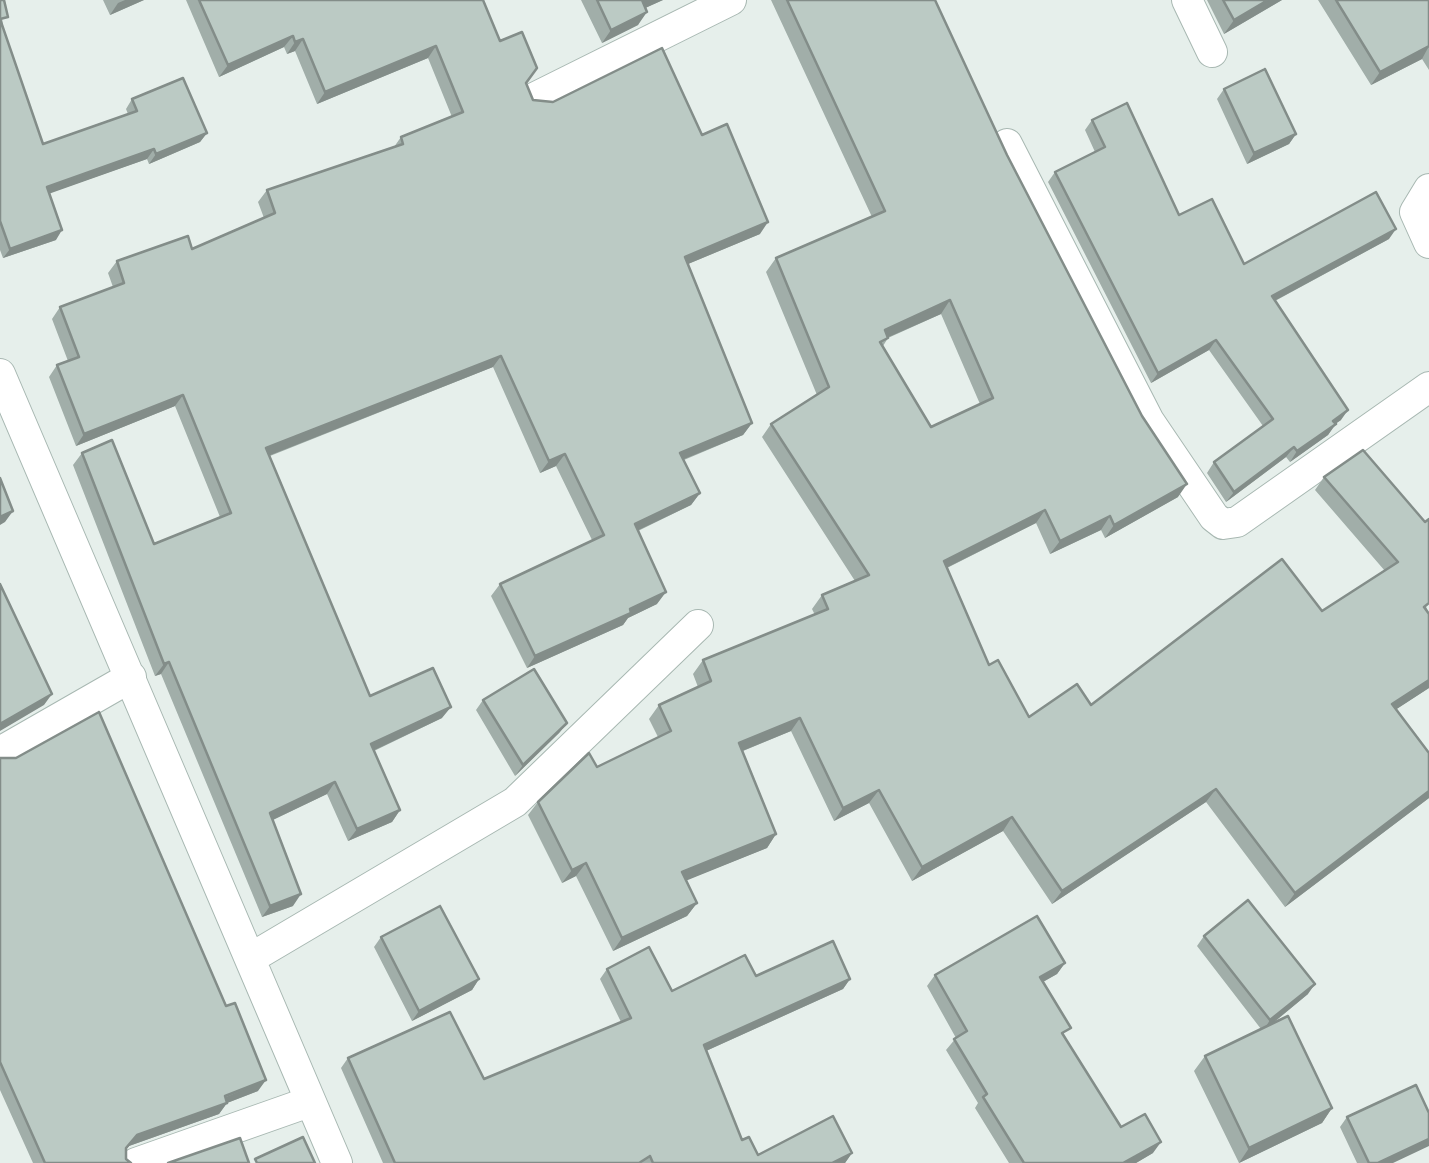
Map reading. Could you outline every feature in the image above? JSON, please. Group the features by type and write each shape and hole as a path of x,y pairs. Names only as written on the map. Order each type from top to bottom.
{"street":[{"path":"536,98 731,0"},
{"path":"1187,0 1212,52"},
{"path":"1007,144 1150,421 1214,517 1223,524 1237,522 1429,387"},
{"path":"1429,189 1416,212 1429,243"},
{"path":"0,374 7,411 131,677 336,1163"},
{"path":"250,958 515,802 698,625"},
{"path":"0,752 131,677"},
{"path":"136,1163 309,1102"}],"building":[{"path":"0,0 4,0 8,17 0,19"},
{"path":"199,0 483,0 500,41 522,32 537,68 526,83 533,100 553,102 662,48 702,135 727,124 768,222 685,257 752,423 680,453 700,493 635,524 666,592 630,609 631,613 535,656 500,584 604,535 565,454 549,461 501,356 266,448 370,696 433,668 451,707 371,744 400,810 357,829 335,782 270,813 301,894 270,906 169,662 164,664 82,453 112,440 154,544 231,513 183,395 84,434 57,365 79,357 60,307 124,283 117,261 188,236 192,249 275,213 267,190 403,144 401,137 463,112 436,46 325,92 303,39 295,42 293,36 228,65"},
{"path":"597,0 642,0 647,12 611,30"},
{"path":"787,0 935,0 1007,155 1142,416 1187,484 1114,525 1110,516 1060,541 1045,510 944,561 989,665 998,660 1029,717 1077,684 1091,705 1282,559 1322,611 1398,562 1324,477 1363,450 1425,522 1429,519 1429,603 1424,607 1429,614 1429,680 1392,704 1429,753 1429,791 1295,893 1216,789 1062,891 1012,817 922,867 879,790 843,808 800,718 739,743 776,834 682,872 697,903 622,938 586,863 572,870 538,802 589,753 597,767 671,731 659,705 711,681 703,660 828,609 822,595 869,575 771,424 829,387 776,258 885,211","holes":["950,300 993,398 931,427 880,342 888,338 885,330"]},
{"path":"1223,0 1268,0 1234,20"},
{"path":"1336,0 1429,0 1429,46 1380,72"},
{"path":"0,19 43,144 137,111 132,99 183,78 207,133 156,154 154,149 47,187 62,230 10,249 0,221"},
{"path":"1265,69 1296,134 1254,153 1224,89"},
{"path":"1127,103 1179,215 1212,199 1244,264 1376,192 1396,229 1272,296 1348,410 1333,421 1336,424 1297,451 1294,447 1234,492 1214,462 1273,419 1216,340 1158,373 1055,172 1105,147 1092,120"},
{"path":"0,478 13,511 0,517"},
{"path":"0,584 52,694 0,724"},
{"path":"534,669 567,723 523,765 483,700"},
{"path":"99,712 226,1006 235,1003 266,1080 225,1096 227,1103 137,1135 126,1148 126,1159 131,1163 45,1163 0,1062 0,758 16,758"},
{"path":"1248,900 1315,984 1270,1020 1204,936"},
{"path":"440,906 479,979 419,1011 381,937"},
{"path":"1037,916 1065,963 1040,977 1071,1028 1062,1033 1121,1127 1145,1114 1161,1142 1123,1163 1024,1163 983,1097 987,1094 954,1039 967,1031 935,975"},
{"path":"833,941 850,979 704,1045 742,1140 749,1137 758,1155 833,1116 852,1153 832,1163 653,1163 650,1156 639,1163 395,1163 348,1058 450,1012 484,1079 631,1018 607,969 649,947 672,991 745,955 756,976"},
{"path":"1288,1016 1332,1108 1249,1148 1205,1056"},
{"path":"1416,1085 1429,1113 1429,1139 1378,1163 1369,1163 1347,1117"},
{"path":"303,1137 315,1163 257,1163 255,1159"},
{"path":"240,1138 249,1163 168,1163"}]}
